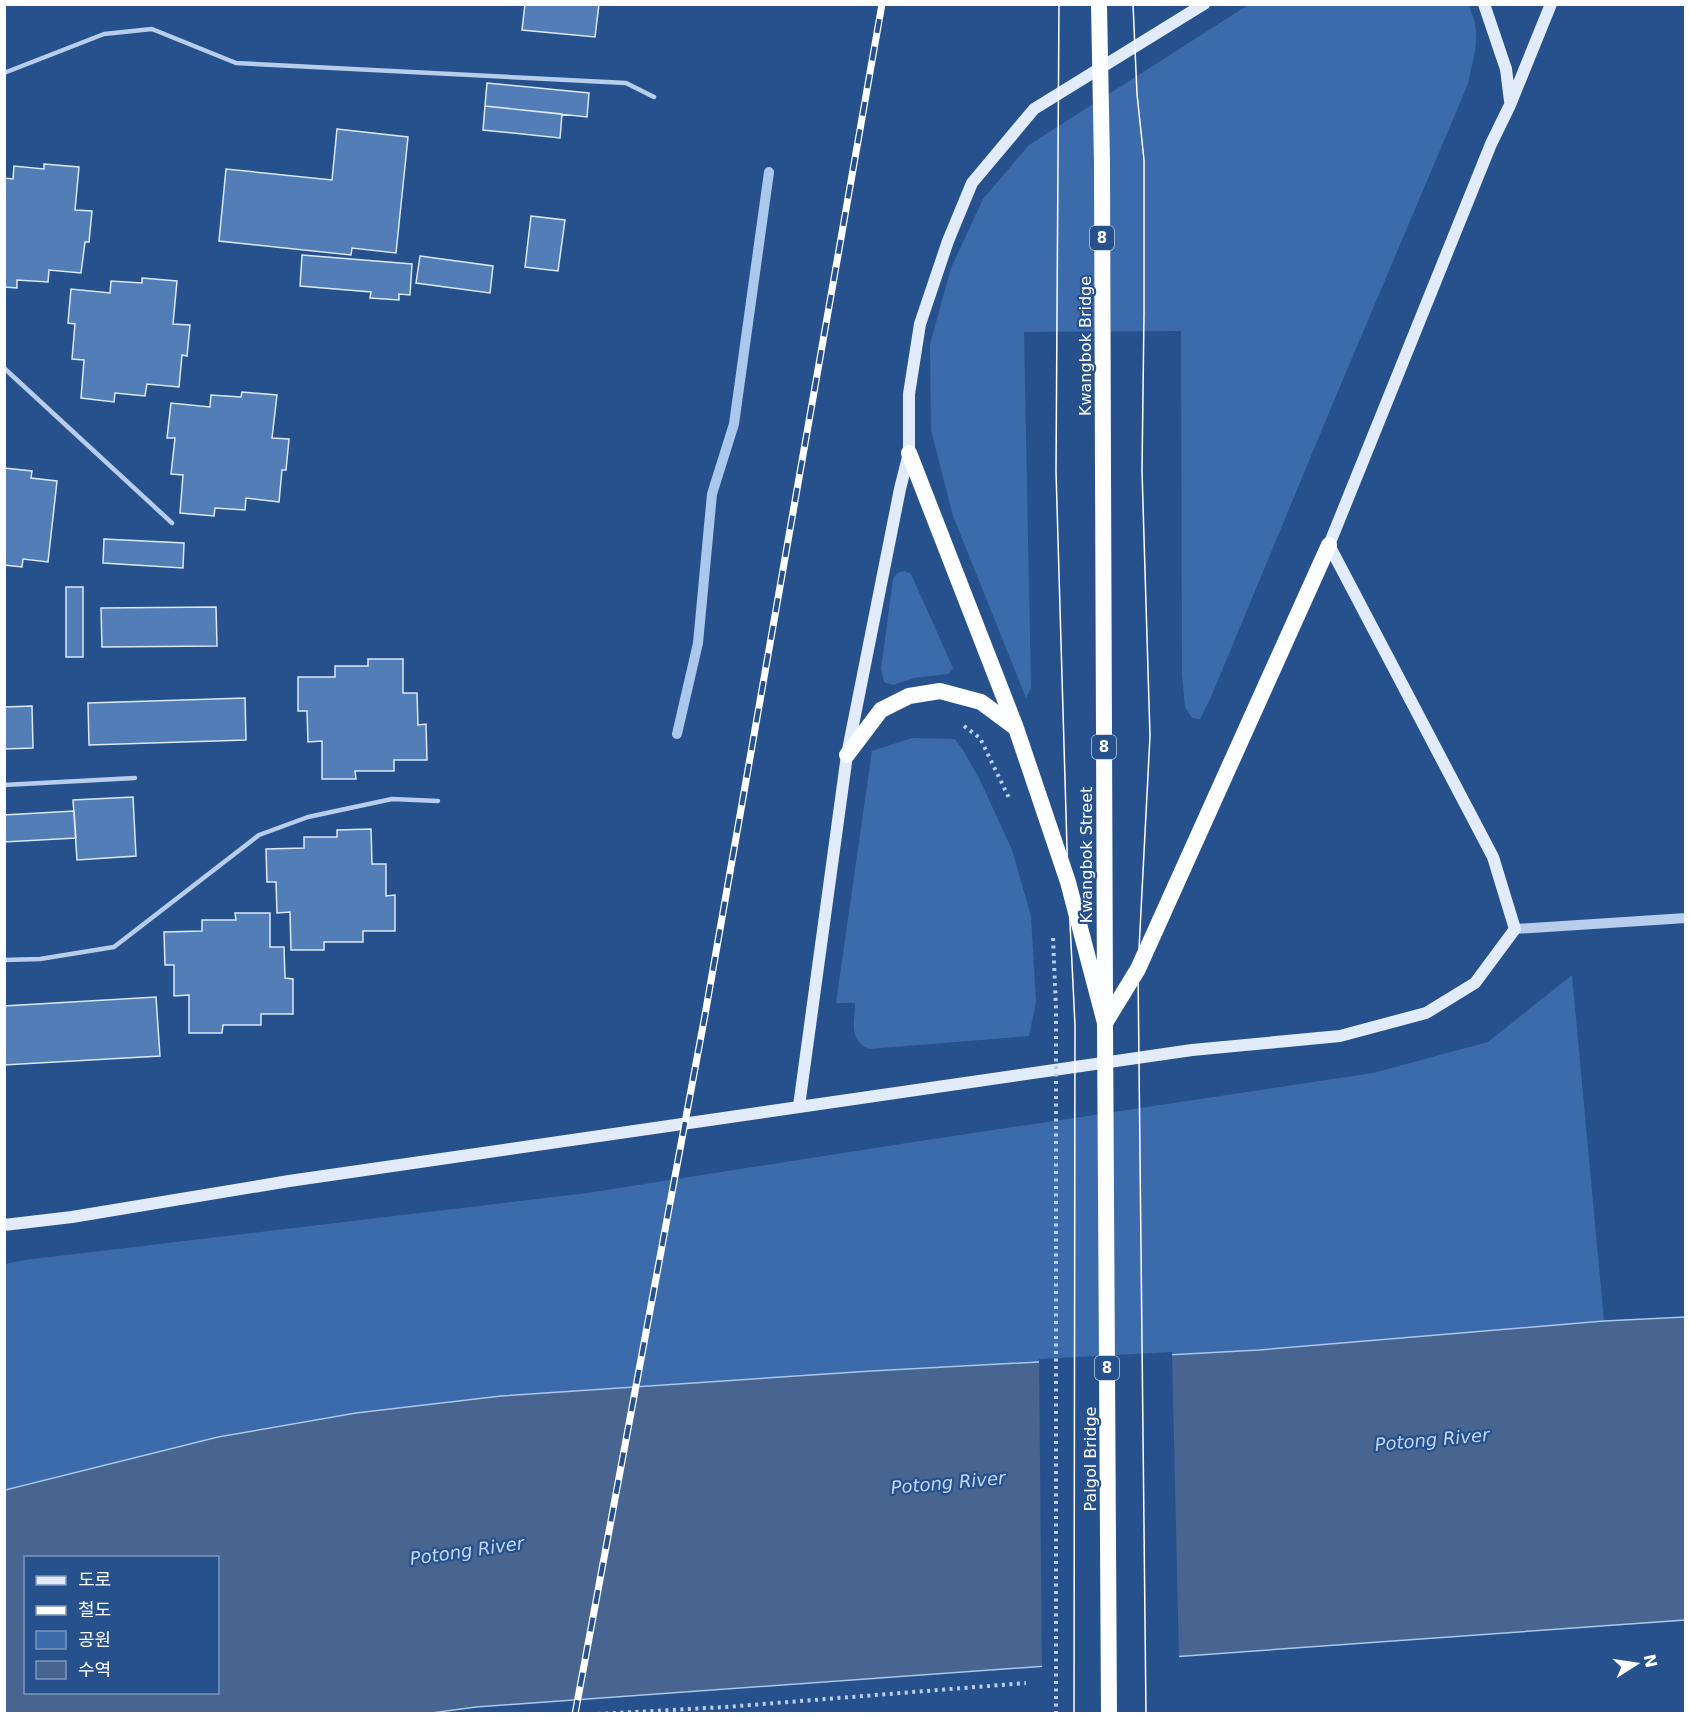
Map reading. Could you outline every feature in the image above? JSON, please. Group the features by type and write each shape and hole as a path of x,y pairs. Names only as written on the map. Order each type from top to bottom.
{"highway":[{"name":"Kwangbok Bridge","path":"1099,4 1103,471"},
{"path":"909,453 1016,728 1068,882 1105,1023"},
{"name":"Kwangbok Street","path":"1103,471 1105,1023"},
{"path":"1105,1023 1138,969 1329,545"},
{"path":"847,755 881,710 909,696 940,691 981,702 1016,728"},
{"name":"Palgol Bridge","path":"1105,1023 1109,1713"}],"main road":[{"path":"799,1106 847,755 909,453 909,394 920,324 948,241 972,183 1034,109 1204,4"},
{"path":"1484,4 1506,69 1510,105"},
{"path":"4,1225 72,1217 301,1180 1192,1050 1340,1036 1426,1013 1474,983 1515,929 1493,857 1329,545 1491,144 1510,105 1551,4"}],"street":[{"path":"1515,929 1686,918"}],"lane":[{"path":"4,74 104,34 152,29 236,63 626,83 654,97"},
{"path":"4,368 172,523"},
{"path":"4,785 135,778"},
{"path":"4,960 40,959 114,947 259,835 298,820 392,799 438,801"}],"path":[{"path":"955,720 980,738 1015,810"},
{"path":"1053,929 1056,1009 1056,1713"},
{"path":"598,1713 726,1707 1026,1683"}],"green space":[{"path":"1248,5 1468,5 1473,15 1476,44 1468,84 1200,719 1192,718 1185,707 1182,675 1181,331 1024,332 1031,688 1026,698 953,516 931,430 930,344 951,268 983,199 1029,145"},
{"path":"904,571 911,574 953,668 948,674 914,678 893,685 884,682 881,669 893,579 897,573"},
{"path":"912,738 955,739 980,780 1012,850 1031,916 1036,1002 1029,1036 869,1049 862,1045 855,1035 855,1003 836,1003 872,751"},
{"path":"1572,975 1604,1321 1259,1350 871,1371 218,1437 5,1490 5,1264 587,1193 1373,1073 1488,1042"}],"water":[{"name":"Potong River","path":"1685,1317 1685,1620 476,1707 424,1714 5,1714 5,1490 218,1437 356,1413 501,1396 871,1371 1259,1350 1604,1321"}],"pier":[{"path":"1172,1352 1179,1659 1042,1669 1039,1359"}],"building":[{"path":"525,4 599,4 595,37 522,30"},
{"path":"487,83 589,93 587,117 485,106"},
{"path":"485,106 562,114 560,138 483,130"},
{"path":"337,129 408,137 396,253 352,248 351,255 219,241 226,169 332,180"},
{"path":"44,164 79,167 75,210 92,211 89,242 85,242 81,273 49,270 48,282 17,280 17,288 4,287 4,178 13,179 14,166 44,169"},
{"path":"531,216 565,220 558,271 525,267"},
{"path":"302,255 412,264 410,295 399,294 399,300 370,298 371,292 300,286"},
{"path":"420,256 493,266 490,293 416,283"},
{"path":"142,278 177,281 173,324 190,325 187,356 182,355 179,387 147,384 145,396 115,393 114,402 81,398 84,360 72,359 75,324 68,323 71,289 110,293 111,281 142,283"},
{"path":"242,392 277,395 272,438 289,439 286,470 282,470 279,502 246,498 245,510 215,508 214,516 180,513 183,475 171,474 175,438 167,438 171,403 210,407 211,395 241,397"},
{"path":"4,468 32,471 31,478 57,481 48,562 23,559 22,567 4,565"},
{"path":"104,539 184,543 183,568 103,563"},
{"path":"66,587 83,587 83,657 66,657"},
{"path":"216,607 217,646 102,647 101,608"},
{"path":"368,659 403,659 403,693 417,693 418,725 426,724 427,760 394,760 394,771 355,771 356,779 322,779 322,741 308,742 307,711 298,711 298,677 335,677 335,666 368,666"},
{"path":"245,698 246,740 89,745 88,703"},
{"path":"32,706 33,748 4,749 4,707"},
{"path":"133,797 136,856 77,860 73,800"},
{"path":"74,811 76,838 4,842 4,815"},
{"path":"371,829 372,864 386,864 386,896 395,895 395,931 363,931 363,942 324,942 324,950 291,950 290,912 277,913 276,882 267,882 266,849 304,848 304,837 337,837 337,830"},
{"path":"235,913 270,913 270,947 284,947 285,978 293,979 293,1014 261,1014 261,1025 223,1025 222,1033 189,1033 189,995 174,996 174,965 165,965 164,932 202,931 202,920 236,920"},
{"path":"156,997 160,1056 4,1065 4,1006"}],"waterway":[{"path":"677,734 698,643 712,494 734,424 769,172"}],"tram line":[{"path":"1059,4 1056,471 1068,882 1075,1025 1074,1714"},
{"path":"1133,4 1137,94 1144,160 1142,471 1150,736 1138,969 1146,1714"}],"railway":[{"path":"575,1714 705,1015 882,4"}]}
